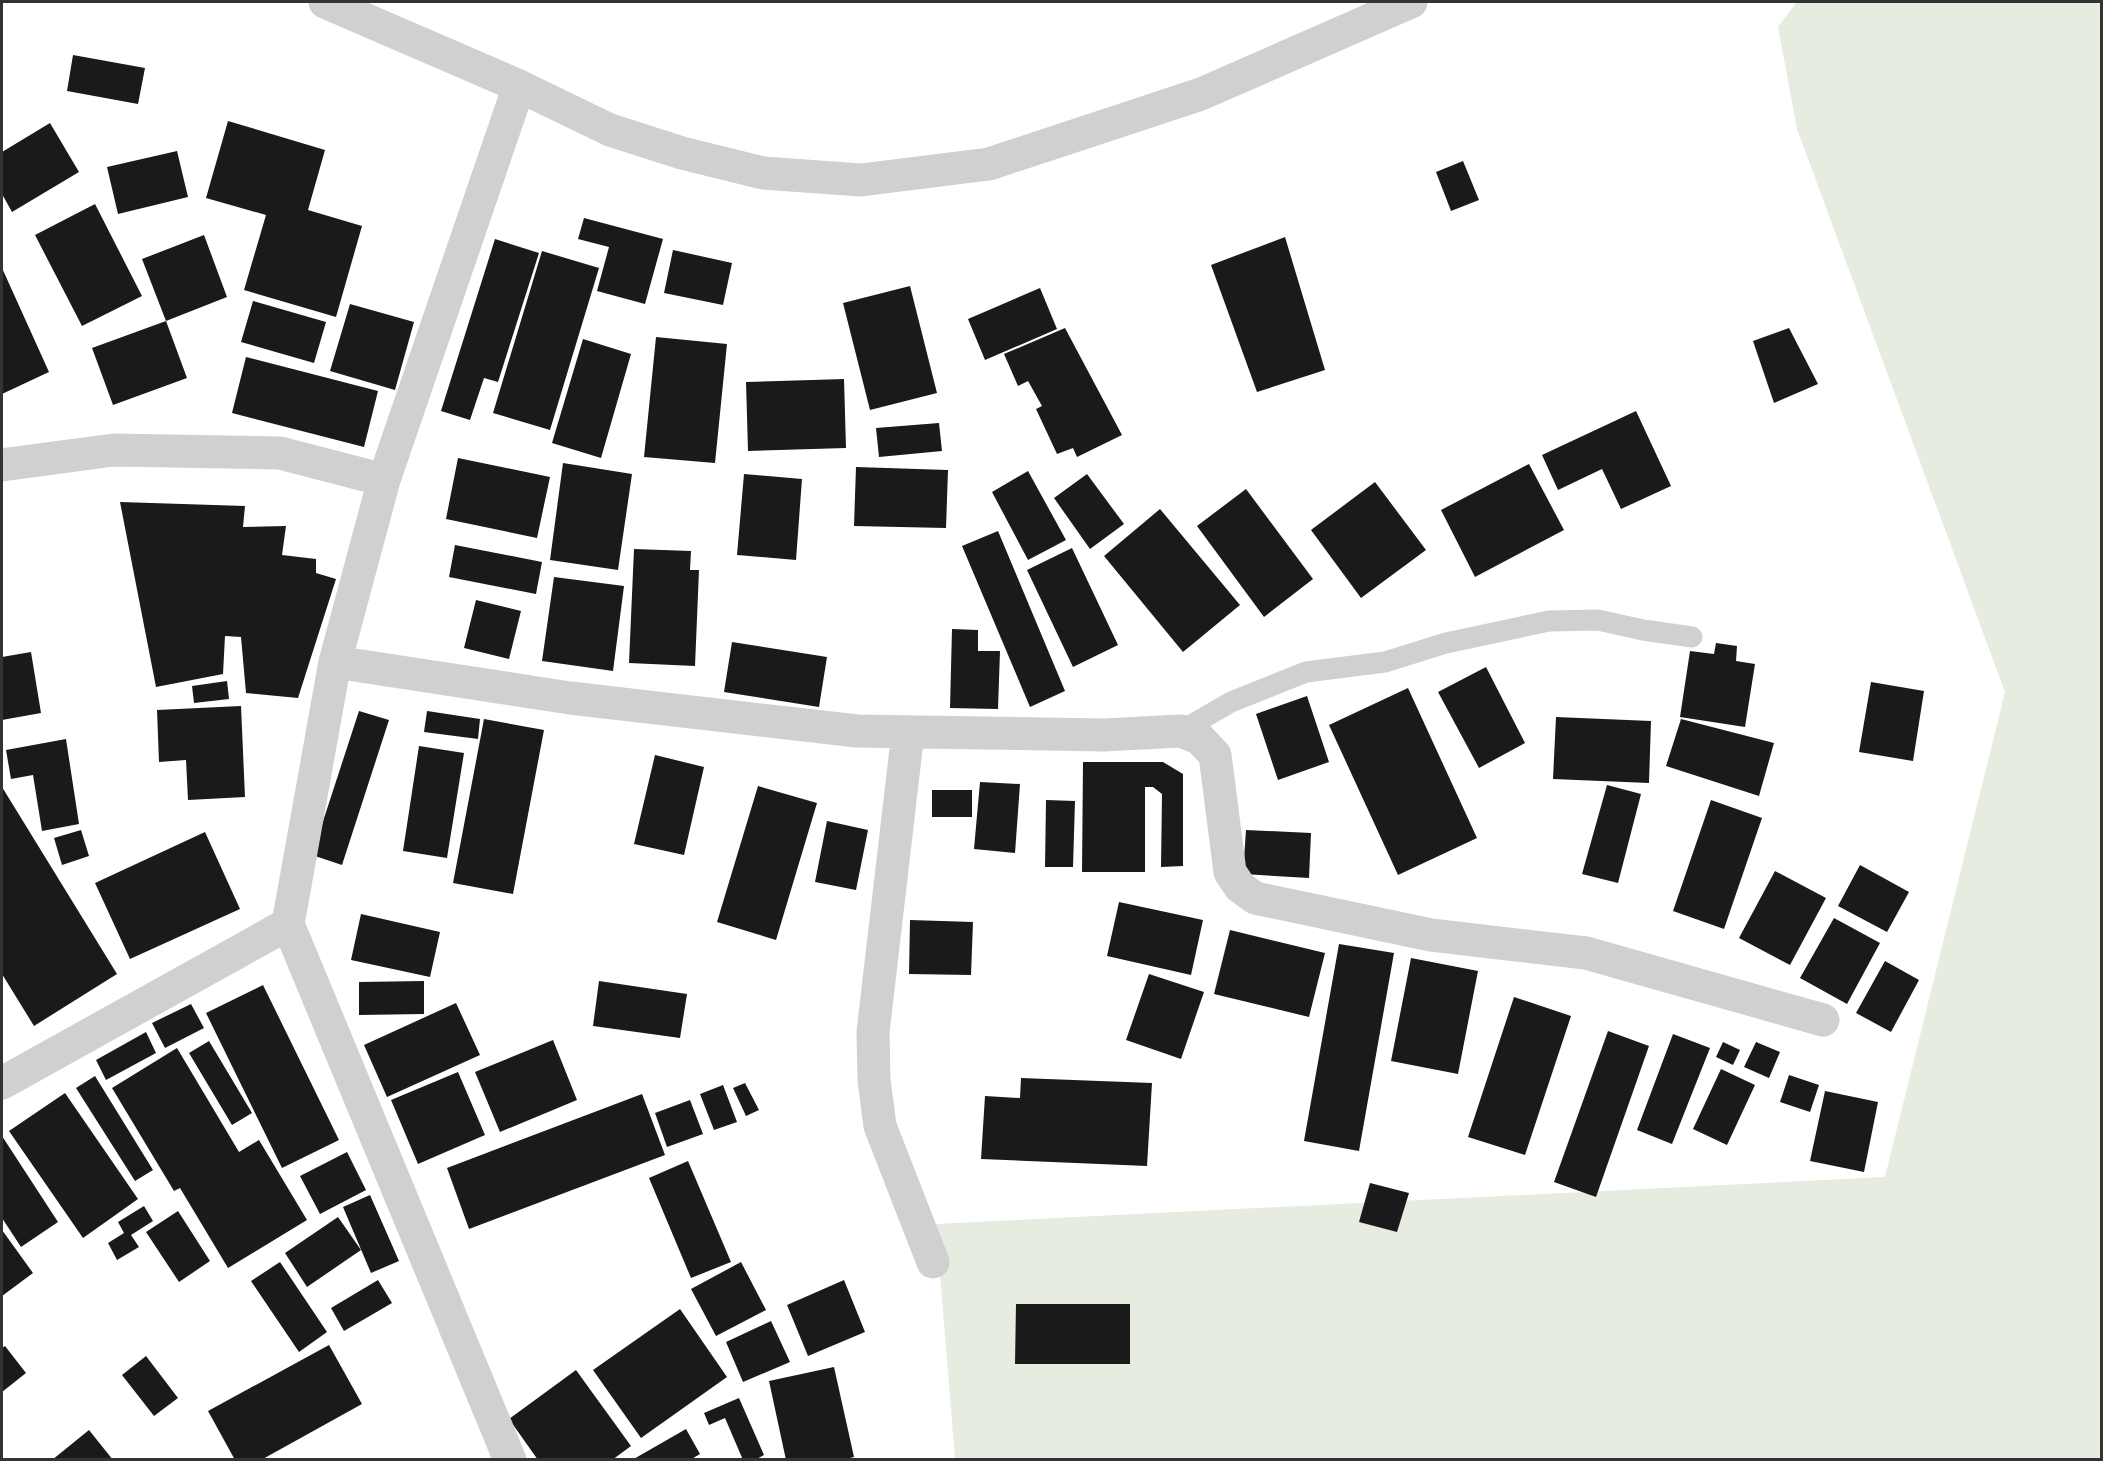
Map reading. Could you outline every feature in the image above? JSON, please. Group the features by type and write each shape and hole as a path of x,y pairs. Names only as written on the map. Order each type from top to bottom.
{"street":[{"path":"326,2 519,86 610,130 682,153 763,173 861,180 989,164 1201,94 1411,2"},
{"path":"510,1460 288,924 335,662 384,480 519,86"},
{"path":"2,465 114,450 280,453 384,480"},
{"path":"335,662 570,698 858,731 1104,735 1181,731 1198,738 1215,755 1230,872 1240,887 1255,898 1431,935 1586,953 1822,1020"},
{"path":"908,732 873,1032 874,1080 880,1126 933,1262"},
{"path":"2,1083 288,924"}],"lane":[{"path":"1181,731 1231,702 1306,672 1385,662 1446,642 1549,621 1598,620 1643,630 1692,637"}],"shaded area":[{"path":"1797,2 2101,2 2101,1459 955,1459 936,1224 1885,1177 2005,692 1797,129 1778,27"}],"building":[{"path":"73,55 145,68 138,104 67,91"},
{"path":"228,121 325,150 308,210 362,226 336,317 244,290 266,215 206,198"},
{"path":"50,123 79,172 12,212 2,194 2,152"},
{"path":"177,151 188,197 118,214 107,167"},
{"path":"1463,161 1479,200 1451,211 1436,172"},
{"path":"95,204 142,296 82,326 35,235"},
{"path":"584,218 663,239 645,304 597,291 609,247 578,239"},
{"path":"204,235 227,297 166,321 142,259"},
{"path":"1285,237 1325,370 1257,392 1211,265"},
{"path":"495,239 539,253 498,382 484,378 470,420 441,411"},
{"path":"673,250 732,263 723,305 664,293"},
{"path":"542,251 599,268 550,430 493,413"},
{"path":"2,268 49,372 2,394"},
{"path":"910,286 937,393 870,410 843,303"},
{"path":"1040,288 1057,329 985,360 968,319"},
{"path":"253,301 326,322 314,363 241,342"},
{"path":"350,304 414,322 395,390 330,371"},
{"path":"166,321 187,378 113,405 92,348"},
{"path":"1065,328 1122,435 1077,457 1073,448 1057,454 1036,409 1042,406 1028,381 1018,386 1004,354"},
{"path":"1789,328 1818,384 1774,403 1753,341"},
{"path":"656,337 727,344 715,463 644,457"},
{"path":"583,339 631,354 601,458 552,443"},
{"path":"246,357 378,391 364,447 232,413"},
{"path":"844,379 846,448 748,451 746,382"},
{"path":"1636,411 1671,486 1621,509 1602,469 1558,490 1542,455"},
{"path":"939,423 942,451 879,457 876,428"},
{"path":"458,458 550,477 537,538 446,519"},
{"path":"563,463 632,474 618,570 550,560"},
{"path":"1529,464 1564,530 1475,577 1441,510"},
{"path":"856,467 948,470 946,528 854,526"},
{"path":"1028,471 1066,540 1028,560 992,492"},
{"path":"744,474 802,479 796,560 737,555"},
{"path":"1087,474 1124,524 1090,549 1054,498"},
{"path":"1375,482 1426,550 1361,598 1311,530"},
{"path":"1246,489 1313,579 1264,617 1197,526"},
{"path":"120,502 245,506 243,527 286,526 282,555 316,559 316,573 336,579 298,698 246,693 241,637 225,636 223,674 156,687"},
{"path":"1160,509 1240,605 1183,652 1104,556"},
{"path":"998,531 1065,691 1030,707 962,546"},
{"path":"455,545 542,562 536,594 449,577"},
{"path":"1072,548 1118,645 1073,667 1027,570"},
{"path":"634,549 691,551 690,570 699,570 695,666 629,663"},
{"path":"554,577 624,586 613,671 542,661"},
{"path":"476,600 521,611 509,659 464,648"},
{"path":"952,629 978,630 978,651 1000,651 998,709 950,708"},
{"path":"732,642 827,657 819,707 724,692"},
{"path":"1716,643 1737,646 1736,661 1755,664 1745,727 1680,717 1690,651 1714,654"},
{"path":"31,652 41,713 2,720 2,657"},
{"path":"1486,667 1525,743 1479,768 1438,692"},
{"path":"227,681 229,699 194,703 192,686"},
{"path":"1871,682 1924,691 1913,761 1859,752"},
{"path":"1408,688 1477,838 1398,875 1329,725"},
{"path":"1307,696 1329,762 1278,780 1256,714"},
{"path":"241,706 245,797 188,800 186,760 159,762 157,710"},
{"path":"359,711 389,720 342,865 312,855"},
{"path":"427,711 480,719 478,739 424,732"},
{"path":"1556,717 1651,721 1649,783 1553,779"},
{"path":"484,719 544,730 513,894 453,883"},
{"path":"1681,719 1774,743 1759,796 1666,766"},
{"path":"66,739 79,824 42,831 33,775 11,779 6,750"},
{"path":"419,746 464,753 447,858 403,851"},
{"path":"655,755 704,767 684,855 634,844"},
{"path":"1083,762 1163,762 1183,774 1183,866 1161,867 1162,794 1153,787 1145,787 1145,872 1082,872"},
{"path":"980,782 1020,784 1015,853 974,849"},
{"path":"1607,785 1641,794 1618,883 1582,874"},
{"path":"758,786 817,803 776,940 717,922"},
{"path":"2,787 117,974 34,1026 2,974"},
{"path":"932,790 972,790 972,817 932,817"},
{"path":"1046,800 1075,801 1073,867 1045,867"},
{"path":"1711,800 1762,818 1724,929 1673,911"},
{"path":"827,821 868,830 856,890 815,882"},
{"path":"81,830 89,856 62,865 54,838"},
{"path":"1246,830 1311,833 1309,878 1243,874"},
{"path":"205,832 240,909 130,959 95,883"},
{"path":"1860,865 1909,892 1887,932 1838,906"},
{"path":"1775,871 1826,898 1790,965 1739,938"},
{"path":"1119,902 1203,920 1191,975 1107,956"},
{"path":"361,914 440,932 430,977 351,960"},
{"path":"1834,918 1880,943 1847,1004 1800,978"},
{"path":"910,920 973,922 971,975 909,974"},
{"path":"1230,930 1325,953 1309,1017 1214,994"},
{"path":"1339,944 1394,953 1359,1151 1304,1141"},
{"path":"1411,958 1478,971 1458,1074 1391,1061"},
{"path":"1885,961 1919,980 1891,1032 1856,1013"},
{"path":"1149,974 1204,992 1181,1059 1126,1040"},
{"path":"424,981 424,1014 359,1015 359,982"},
{"path":"599,981 687,994 680,1038 593,1026"},
{"path":"263,985 339,1140 282,1168 206,1013"},
{"path":"1514,997 1571,1016 1525,1155 1468,1137"},
{"path":"456,1003 480,1055 387,1097 364,1045"},
{"path":"191,1004 204,1028 165,1048 152,1023"},
{"path":"1608,1031 1649,1046 1596,1197 1554,1182"},
{"path":"146,1032 156,1053 106,1080 96,1060"},
{"path":"1673,1034 1710,1048 1672,1144 1637,1130"},
{"path":"553,1040 577,1100 500,1132 475,1072"},
{"path":"209,1041 252,1113 232,1125 189,1053"},
{"path":"1723,1042 1740,1050 1733,1065 1716,1057"},
{"path":"1756,1042 1780,1052 1769,1078 1744,1067"},
{"path":"177,1048 239,1152 259,1140 307,1220 228,1268 180,1188 174,1191 112,1088"},
{"path":"1721,1069 1755,1085 1727,1145 1693,1129"},
{"path":"458,1072 485,1135 418,1164 391,1100"},
{"path":"1789,1075 1819,1085 1810,1112 1780,1102"},
{"path":"95,1076 153,1170 135,1181 76,1088"},
{"path":"1021,1078 1152,1083 1147,1166 981,1159 985,1096 1020,1098"},
{"path":"745,1083 759,1110 746,1116 733,1088"},
{"path":"723,1085 737,1122 714,1130 700,1094"},
{"path":"1825,1091 1878,1102 1864,1172 1810,1161"},
{"path":"65,1093 138,1199 83,1238 9,1131"},
{"path":"642,1094 665,1155 469,1229 447,1168"},
{"path":"690,1100 703,1134 667,1147 655,1113"},
{"path":"2,1136 58,1222 21,1247 2,1218"},
{"path":"347,1152 366,1190 320,1214 300,1176"},
{"path":"688,1161 731,1262 691,1278 649,1178"},
{"path":"1370,1183 1409,1193 1397,1232 1359,1222"},
{"path":"370,1195 399,1261 371,1273 343,1207"},
{"path":"144,1206 153,1221 131,1235 139,1247 117,1260 108,1243 124,1233 118,1222"},
{"path":"178,1211 210,1261 179,1282 146,1232"},
{"path":"338,1217 361,1250 307,1287 285,1253"},
{"path":"2,1230 33,1273 2,1296"},
{"path":"280,1262 327,1332 299,1352 251,1281"},
{"path":"741,1262 766,1310 716,1336 691,1289"},
{"path":"378,1280 392,1303 344,1331 331,1308"},
{"path":"844,1280 865,1332 808,1356 787,1305"},
{"path":"1016,1304 1130,1304 1130,1364 1015,1364"},
{"path":"680,1309 727,1377 641,1438 593,1370"},
{"path":"771,1321 790,1362 743,1382 726,1342"},
{"path":"329,1345 362,1404 261,1460 235,1460 208,1411"},
{"path":"5,1346 26,1373 2,1392 2,1348"},
{"path":"146,1356 178,1398 154,1416 122,1375"},
{"path":"834,1367 854,1457 841,1460 786,1460 769,1381"},
{"path":"576,1370 631,1446 612,1460 538,1460 509,1419"},
{"path":"739,1398 764,1455 755,1460 743,1460 725,1418 709,1425 704,1413"},
{"path":"686,1429 700,1454 690,1460 632,1460"},
{"path":"89,1430 113,1460 52,1460"}]}
